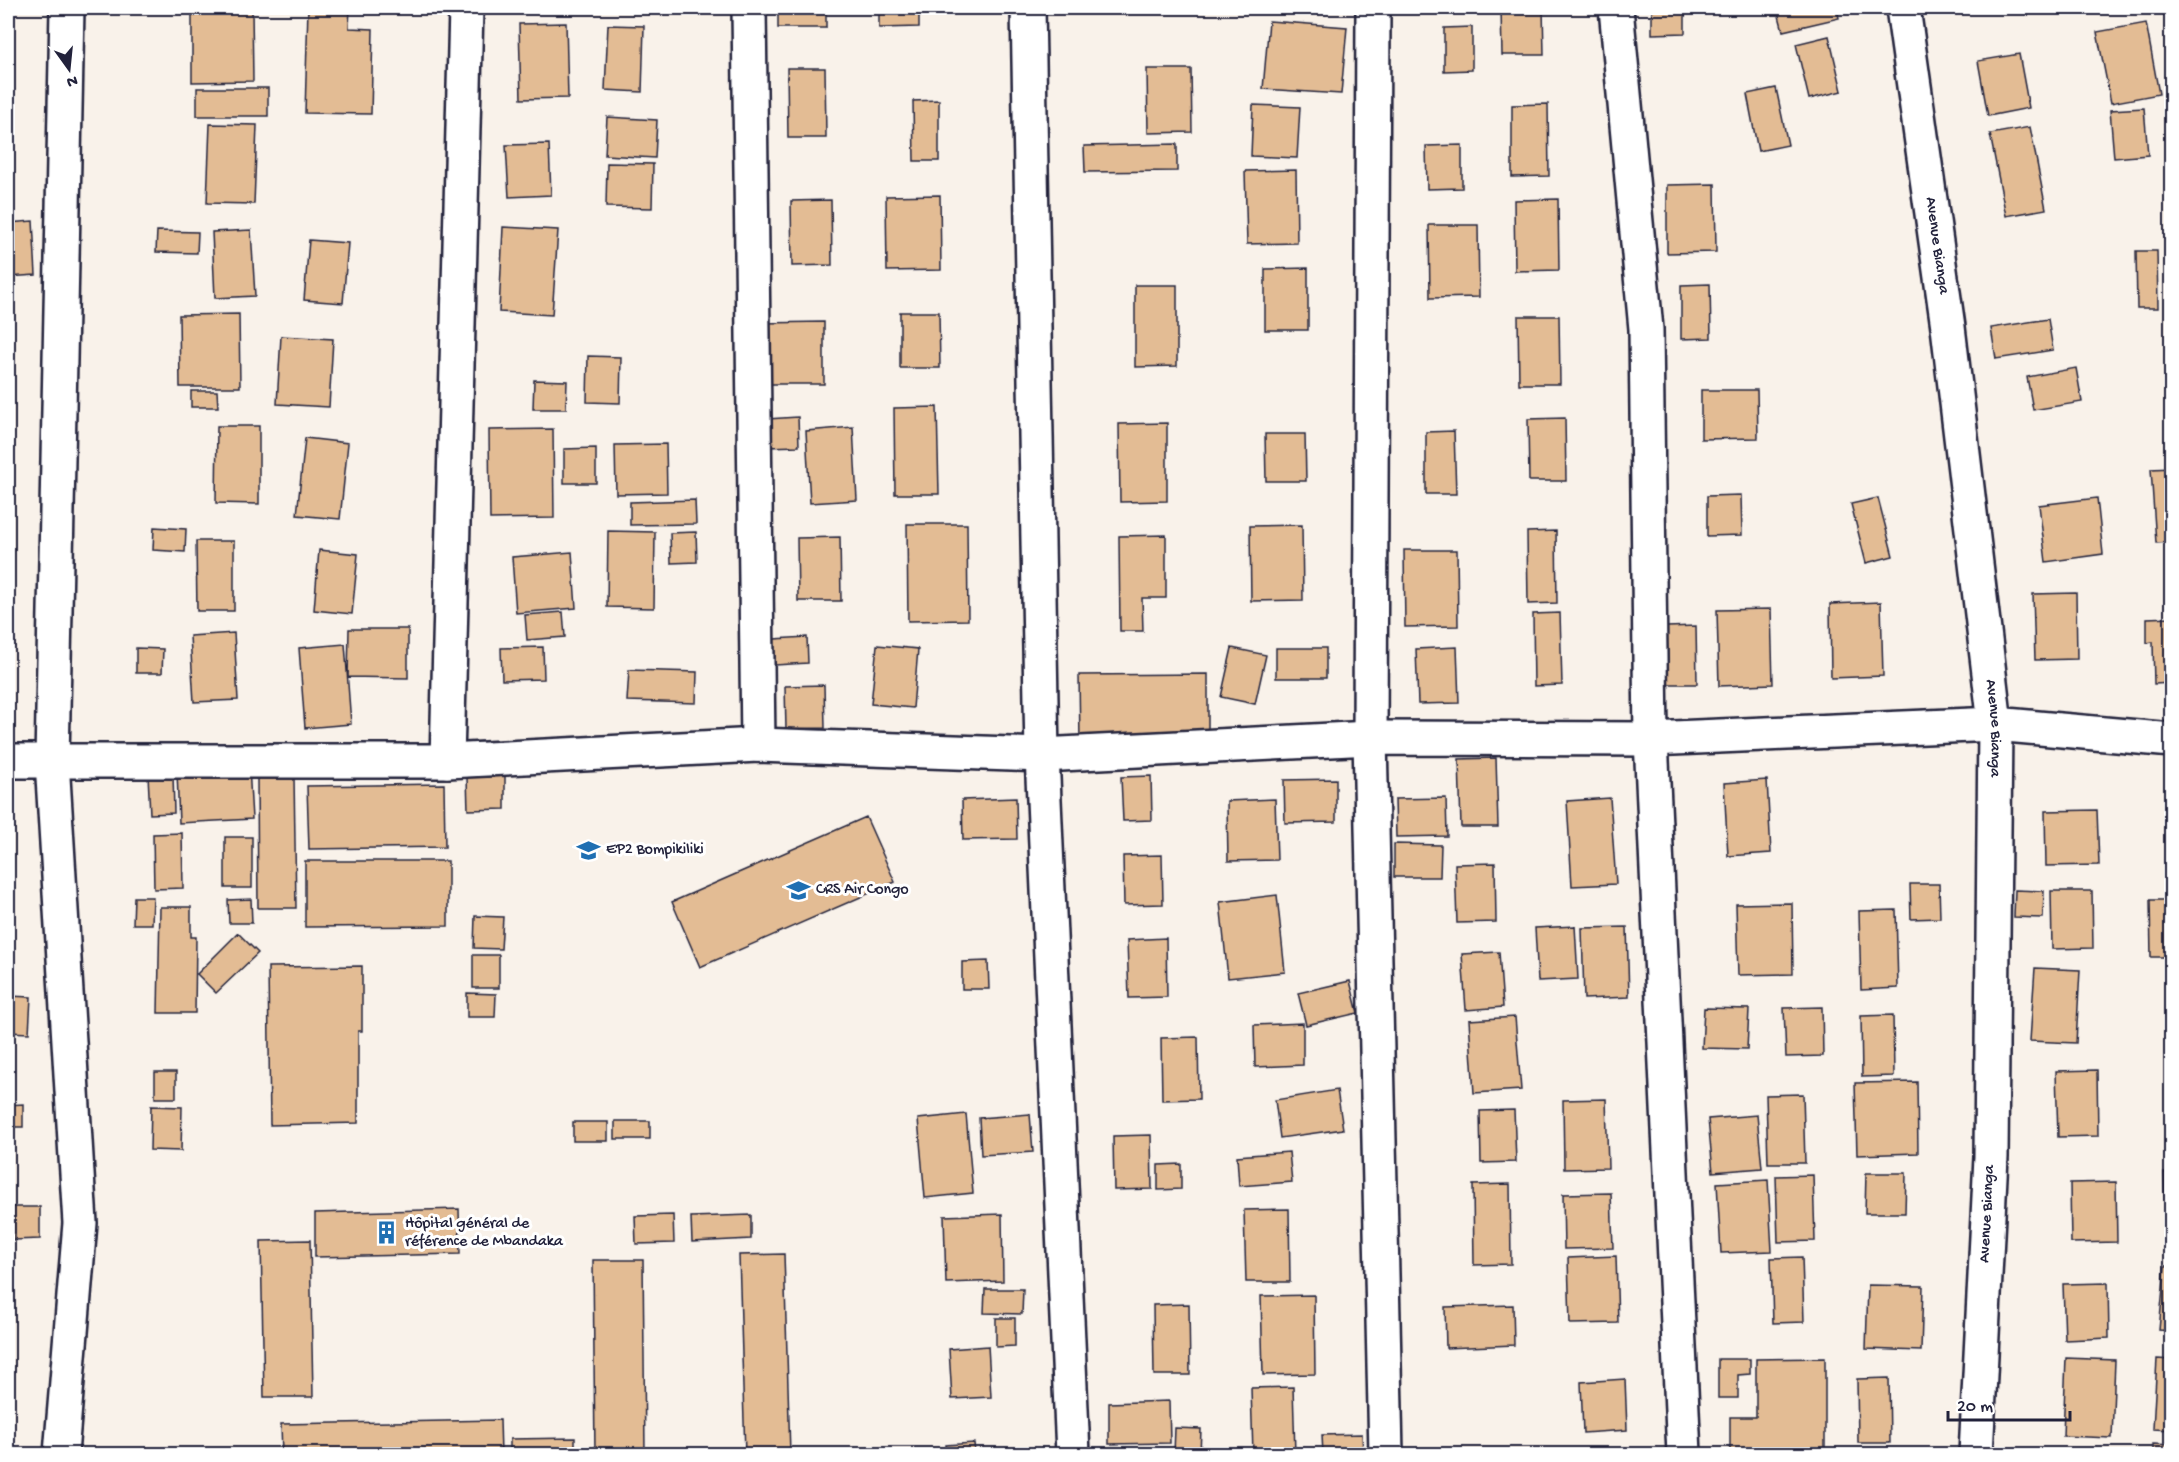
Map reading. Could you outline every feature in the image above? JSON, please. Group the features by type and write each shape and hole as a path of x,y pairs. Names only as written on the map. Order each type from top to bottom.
{"street":[{"path":"61,1455 80,1223 52,761 67,8"},
{"path":"447,761 466,8"},
{"path":"749,8 758,745"},
{"path":"1028,8 1042,755 1072,1455"},
{"path":"1373,8 1370,738 1386,1455"},
{"path":"1616,8 1646,329 1651,739 1684,1455"},
{"name":"Avenue Bianga","path":"1904,8 1948,327 1995,724 1991,1157 1976,1455"},
{"path":"8,760 447,761 758,745 1042,755 1370,738 1651,739 1995,724 2172,740"}],"building":[{"path":"308,8 350,8 349,28 373,29 371,114 305,113"},
{"path":"778,8 826,8 826,28 778,28"},
{"path":"879,8 919,8 919,27 879,28"},
{"path":"1501,8 1543,8 1544,55 1502,55"},
{"path":"1652,8 1685,8 1685,33 1652,34"},
{"path":"1777,8 1837,8 1839,18 1783,31"},
{"path":"252,10 253,81 192,82 192,11"},
{"path":"1269,21 1347,27 1341,94 1263,89"},
{"path":"566,23 568,98 521,99 519,24"},
{"path":"2146,23 2159,94 2111,103 2097,32"},
{"path":"608,25 644,26 642,92 605,90"},
{"path":"1472,27 1472,70 1444,71 1444,28"},
{"path":"1829,36 1842,91 1809,99 1796,44"},
{"path":"2019,54 2029,108 1988,116 1978,61"},
{"path":"787,68 825,68 826,138 788,138"},
{"path":"1147,69 1191,69 1192,132 1148,133"},
{"path":"197,88 268,88 268,116 197,116"},
{"path":"1776,88 1788,145 1758,151 1747,94"},
{"path":"939,100 939,161 914,161 913,101"},
{"path":"1548,104 1549,176 1512,177 1512,105"},
{"path":"1253,105 1300,107 1297,158 1251,156"},
{"path":"2144,108 2148,155 2114,158 2110,110"},
{"path":"607,117 657,120 655,158 605,155"},
{"path":"210,124 257,125 254,204 207,203"},
{"path":"2030,127 2046,209 2006,216 1990,134"},
{"path":"549,144 551,195 509,197 506,145"},
{"path":"1177,144 1177,171 1085,172 1084,146"},
{"path":"1462,145 1462,188 1427,189 1426,146"},
{"path":"607,163 653,164 652,208 606,207"},
{"path":"1296,170 1297,243 1247,244 1245,171"},
{"path":"1715,184 1716,252 1667,253 1667,185"},
{"path":"940,195 941,270 887,271 886,196"},
{"path":"1558,199 1559,270 1515,271 1514,200"},
{"path":"831,200 832,265 792,266 791,201"},
{"path":"33,221 36,275 8,277 8,223"},
{"path":"1429,225 1478,225 1479,297 1430,298"},
{"path":"503,227 558,230 552,315 499,312"},
{"path":"251,230 255,296 215,298 212,232"},
{"path":"157,231 198,232 197,253 156,252"},
{"path":"309,240 348,243 343,303 304,300"},
{"path":"2136,251 2157,251 2158,308 2137,308"},
{"path":"1308,268 1308,330 1265,330 1265,269"},
{"path":"1710,284 1711,338 1681,339 1681,285"},
{"path":"1135,285 1177,285 1177,366 1135,367"},
{"path":"900,312 939,312 940,368 900,368"},
{"path":"239,314 240,387 180,387 179,315"},
{"path":"1518,316 1559,316 1560,384 1519,384"},
{"path":"2048,319 2053,350 1996,359 1991,328"},
{"path":"824,322 824,384 762,384 761,323"},
{"path":"281,336 333,339 329,407 277,404"},
{"path":"588,356 621,357 620,403 587,402"},
{"path":"2076,368 2082,402 2033,410 2027,377"},
{"path":"534,380 567,381 566,409 533,409"},
{"path":"1701,390 1757,390 1758,438 1701,439"},
{"path":"191,391 217,391 218,407 191,407"},
{"path":"937,407 939,494 895,494 894,408"},
{"path":"798,417 799,446 767,447 767,419"},
{"path":"1565,418 1566,481 1529,481 1528,419"},
{"path":"1167,423 1167,501 1120,502 1119,424"},
{"path":"217,426 259,426 259,504 216,503"},
{"path":"853,427 857,500 810,503 806,431"},
{"path":"553,429 554,518 490,519 489,430"},
{"path":"1454,431 1456,494 1426,494 1426,432"},
{"path":"1265,434 1305,434 1306,481 1266,481"},
{"path":"305,438 348,443 340,519 297,515"},
{"path":"666,444 667,493 616,494 615,445"},
{"path":"596,448 596,483 564,483 564,449"},
{"path":"2172,468 2172,542 2156,543 2151,469"},
{"path":"1741,495 1742,535 1707,536 1707,496"},
{"path":"1878,498 1893,556 1866,563 1851,504"},
{"path":"2097,498 2103,554 2046,562 2039,505"},
{"path":"695,500 696,524 630,525 630,502"},
{"path":"907,524 967,524 968,620 908,621"},
{"path":"1302,525 1303,600 1251,601 1250,526"},
{"path":"154,527 186,529 185,552 153,550"},
{"path":"608,531 655,532 654,608 607,607"},
{"path":"1556,531 1557,603 1528,604 1527,532"},
{"path":"696,532 697,562 671,563 670,533"},
{"path":"1166,535 1166,598 1142,598 1143,631 1120,631 1119,536"},
{"path":"840,537 841,601 798,601 797,538"},
{"path":"196,541 234,541 234,611 197,611"},
{"path":"319,550 358,554 352,614 314,610"},
{"path":"1404,550 1457,550 1458,626 1405,627"},
{"path":"572,552 576,608 516,613 512,557"},
{"path":"2076,593 2077,659 2035,660 2033,594"},
{"path":"1881,602 1883,676 1831,678 1830,604"},
{"path":"1771,609 1773,684 1719,686 1717,610"},
{"path":"563,612 565,637 527,640 525,615"},
{"path":"1560,613 1562,685 1534,686 1533,614"},
{"path":"2172,617 2172,683 2154,684 2153,642 2147,643 2147,618"},
{"path":"1696,626 1697,684 1668,684 1667,627"},
{"path":"349,629 408,629 408,678 348,677"},
{"path":"234,633 238,700 194,702 190,636"},
{"path":"807,637 808,663 775,665 774,639"},
{"path":"345,644 351,724 305,728 299,648"},
{"path":"877,645 918,649 913,708 871,704"},
{"path":"543,647 544,679 502,680 501,648"},
{"path":"1457,647 1459,703 1418,704 1416,649"},
{"path":"136,648 163,649 162,673 136,673"},
{"path":"1232,648 1266,655 1255,704 1221,697"},
{"path":"1276,648 1326,648 1326,678 1276,678"},
{"path":"629,670 697,672 696,703 627,701"},
{"path":"1208,674 1208,740 1080,742 1079,675"},
{"path":"824,685 825,728 786,729 785,686"},
{"path":"1496,758 1498,827 1461,827 1459,759"},
{"path":"249,767 252,819 179,823 177,771"},
{"path":"173,774 174,813 150,814 148,775"},
{"path":"505,776 505,809 468,810 467,777"},
{"path":"1151,776 1152,820 1123,821 1121,777"},
{"path":"294,777 296,908 258,908 257,778"},
{"path":"1336,779 1336,822 1285,823 1284,780"},
{"path":"1767,780 1771,853 1728,856 1724,783"},
{"path":"444,784 445,847 309,849 307,786"},
{"path":"1016,798 1017,839 963,840 962,800"},
{"path":"1446,798 1447,836 1396,837 1395,799"},
{"path":"1610,798 1616,884 1572,886 1567,801"},
{"path":"1275,799 1277,860 1228,861 1227,801"},
{"path":"2097,810 2099,865 2046,866 2045,811"},
{"path":"866,817 895,882 700,967 672,902"},
{"path":"182,833 183,888 154,889 153,834"},
{"path":"225,837 252,837 252,888 225,888"},
{"path":"1394,844 1441,845 1440,877 1394,877"},
{"path":"1162,855 1163,904 1124,905 1123,856"},
{"path":"305,861 448,861 448,926 305,927"},
{"path":"1495,863 1496,922 1457,923 1455,864"},
{"path":"1910,884 1939,884 1940,918 1911,919"},
{"path":"2015,890 2044,891 2043,918 2014,917"},
{"path":"2051,891 2092,891 2093,948 2052,949"},
{"path":"1277,895 1285,972 1228,978 1220,902"},
{"path":"134,897 153,897 152,924 133,924"},
{"path":"251,899 252,923 229,923 228,900"},
{"path":"2150,900 2172,900 2172,957 2151,957"},
{"path":"1792,903 1793,974 1738,975 1736,904"},
{"path":"160,907 191,907 191,937 196,937 195,1013 158,1013"},
{"path":"1896,910 1898,988 1861,990 1859,911"},
{"path":"475,916 503,917 501,949 474,948"},
{"path":"1575,926 1578,979 1538,981 1535,928"},
{"path":"1627,927 1629,997 1584,999 1582,928"},
{"path":"238,933 258,953 216,993 197,974"},
{"path":"1166,938 1167,997 1129,998 1127,940"},
{"path":"1499,952 1503,1007 1466,1010 1462,954"},
{"path":"473,955 499,955 499,988 473,988"},
{"path":"988,961 989,989 962,989 962,962"},
{"path":"362,966 362,1031 358,1031 358,1123 270,1125 268,967"},
{"path":"2035,968 2080,970 2076,1043 2030,1041"},
{"path":"1350,981 1358,1013 1306,1025 1298,993"},
{"path":"467,993 496,994 495,1017 467,1017"},
{"path":"8,996 31,997 29,1033 8,1032"},
{"path":"1822,1007 1823,1056 1786,1057 1784,1008"},
{"path":"1704,1008 1749,1009 1747,1049 1702,1048"},
{"path":"1893,1015 1894,1076 1862,1077 1861,1016"},
{"path":"1515,1017 1521,1090 1474,1093 1469,1020"},
{"path":"1303,1023 1303,1065 1255,1067 1254,1025"},
{"path":"1198,1037 1199,1099 1162,1100 1161,1038"},
{"path":"8,1040 12,1040 13,1072 8,1072"},
{"path":"2097,1070 2098,1136 2058,1137 2056,1071"},
{"path":"155,1072 176,1072 176,1098 155,1098"},
{"path":"1917,1082 1918,1153 1857,1155 1855,1083"},
{"path":"1337,1090 1343,1129 1280,1138 1275,1100"},
{"path":"1803,1094 1805,1163 1768,1163 1766,1095"},
{"path":"1606,1099 1608,1168 1564,1169 1563,1100"},
{"path":"23,1104 23,1127 8,1127 8,1105"},
{"path":"151,1106 182,1107 181,1151 150,1150"},
{"path":"1514,1110 1516,1162 1481,1163 1480,1111"},
{"path":"966,1114 973,1193 925,1198 918,1119"},
{"path":"1030,1114 1033,1152 981,1155 979,1118"},
{"path":"1757,1115 1762,1168 1713,1172 1708,1119"},
{"path":"615,1121 650,1121 650,1139 615,1139"},
{"path":"573,1122 608,1122 608,1141 573,1141"},
{"path":"1151,1135 1152,1189 1114,1190 1113,1136"},
{"path":"1289,1152 1292,1182 1239,1186 1237,1156"},
{"path":"1181,1164 1181,1189 1158,1190 1158,1165"},
{"path":"1866,1173 1906,1173 1905,1213 1865,1213"},
{"path":"2164,1173 2172,1173 2172,1240 2166,1240"},
{"path":"1813,1175 1815,1241 1778,1242 1776,1176"},
{"path":"1768,1180 1772,1251 1721,1253 1717,1183"},
{"path":"2116,1182 2117,1242 2071,1243 2070,1183"},
{"path":"1510,1184 1511,1264 1474,1265 1473,1185"},
{"path":"1611,1193 1613,1248 1564,1249 1563,1194"},
{"path":"13,1207 40,1207 40,1239 13,1240"},
{"name":"Hôpital général de référence de Mbandaka","path":"459,1209 460,1254 315,1257 315,1213"},
{"path":"1289,1209 1290,1282 1246,1282 1244,1210"},
{"path":"1002,1214 1003,1281 946,1283 944,1216"},
{"path":"673,1215 674,1243 636,1244 635,1216"},
{"path":"751,1215 751,1239 692,1242 691,1217"},
{"path":"310,1240 313,1397 264,1397 261,1241"},
{"path":"784,1254 790,1454 745,1454 739,1255"},
{"path":"1616,1256 1618,1323 1570,1324 1568,1258"},
{"path":"1802,1257 1804,1322 1773,1323 1771,1258"},
{"path":"593,1260 643,1260 645,1454 595,1454"},
{"path":"2165,1266 2172,1266 2172,1331 2159,1330"},
{"path":"2108,1283 2109,1338 2065,1340 2063,1284"},
{"path":"1868,1285 1923,1286 1921,1351 1866,1349"},
{"path":"985,1289 1023,1289 1022,1314 984,1313"},
{"path":"1314,1295 1315,1374 1263,1375 1261,1296"},
{"path":"1189,1304 1190,1375 1154,1375 1153,1305"},
{"path":"1513,1305 1514,1345 1446,1348 1445,1307"},
{"path":"996,1318 1015,1318 1015,1346 996,1347"},
{"path":"988,1346 991,1397 952,1399 949,1349"},
{"path":"1825,1358 1825,1454 1730,1454 1730,1417 1756,1417 1756,1359"},
{"path":"2066,1358 2115,1360 2112,1438 2063,1436"},
{"path":"1718,1359 1750,1359 1750,1374 1738,1375 1738,1398 1718,1398"},
{"path":"2157,1359 2172,1360 2172,1430 2153,1429"},
{"path":"1889,1378 1890,1443 1858,1443 1857,1379"},
{"path":"1625,1379 1627,1430 1583,1433 1581,1382"},
{"path":"1293,1387 1295,1454 1253,1454 1251,1388"},
{"path":"1169,1401 1170,1443 1109,1444 1109,1403"},
{"path":"500,1420 501,1454 282,1454 281,1424"},
{"path":"1175,1428 1201,1429 1200,1454 1174,1454"},
{"path":"1362,1434 1363,1454 1323,1454 1322,1435"},
{"path":"575,1438 575,1454 510,1454 510,1439"},
{"path":"974,1443 975,1454 946,1454 945,1445"},
{"path":"2153,1444 2172,1445 2172,1454 2153,1454"}],"place":[{"name":"EP2 Bompikiliki","path":"588,850"},
{"name":"CRS Air Congo","path":"798,890"},
{"name":"Hôpital général de référence de Mbandaka","path":"387,1233"}]}
